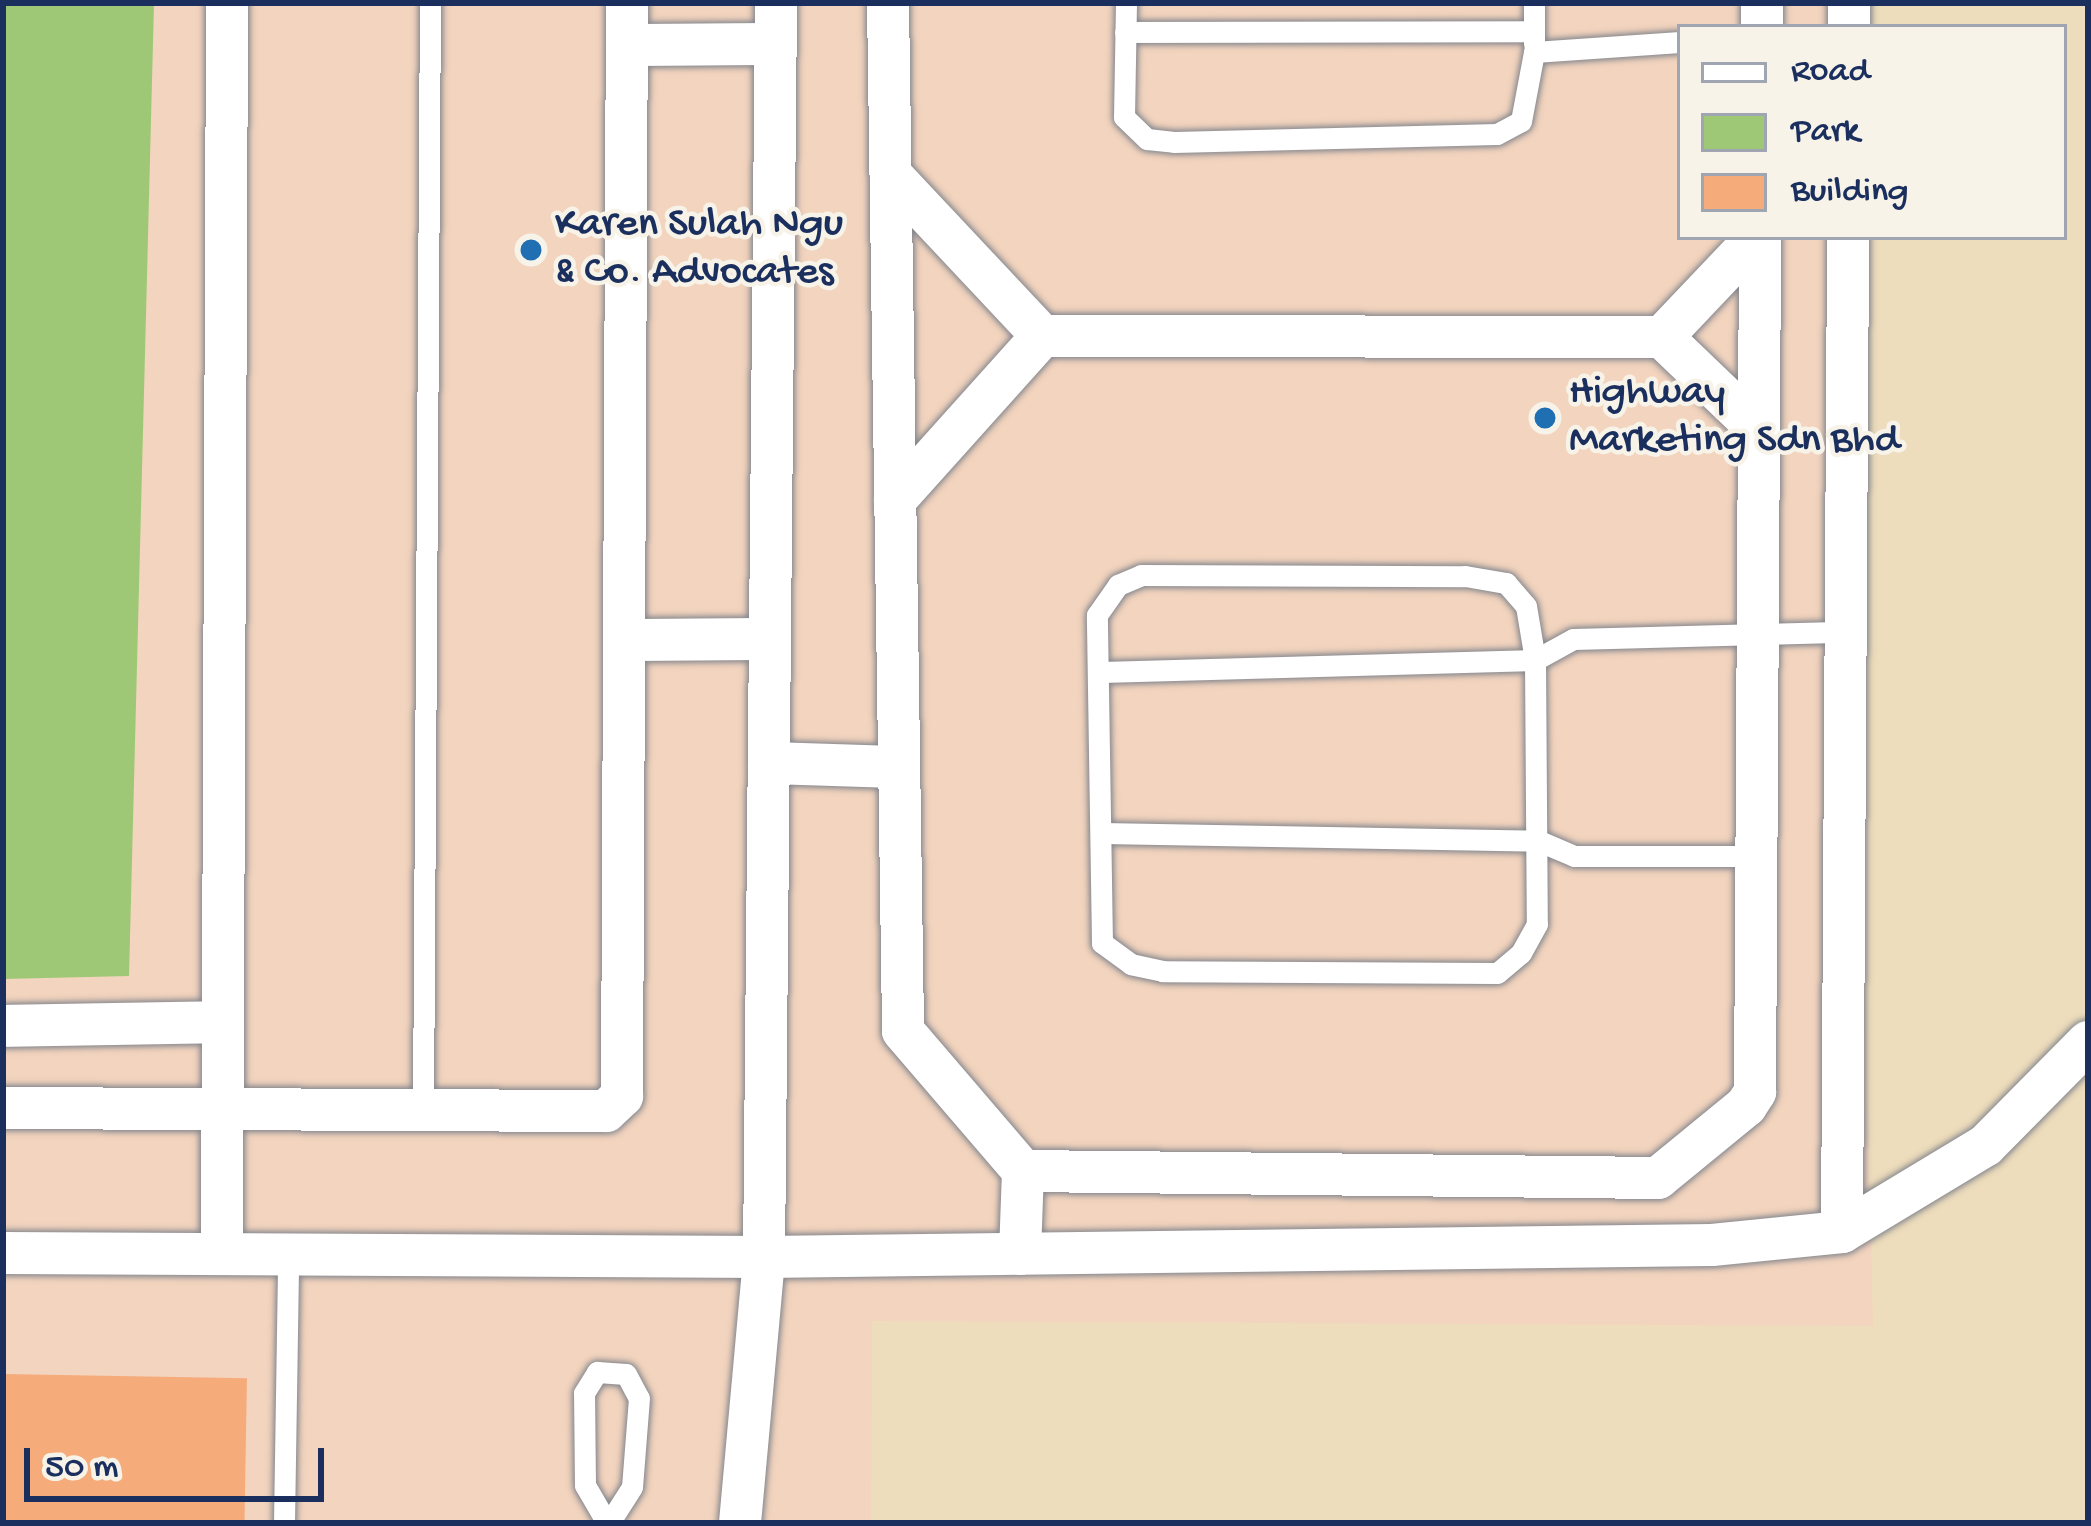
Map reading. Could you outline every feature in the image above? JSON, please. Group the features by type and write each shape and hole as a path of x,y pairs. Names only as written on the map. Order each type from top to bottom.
{"street":[{"path":"222,1254 227,3"},
{"path":"888,3 903,1031 1023,1172 1020,1254"},
{"path":"3,1108 606,1111 622,1096 627,24 776,24 764,1257 740,1523"},
{"path":"891,175 1042,336 1662,337 1759,430"},
{"path":"1662,337 1755,240"},
{"path":"1023,1172 1658,1178 1755,1092 1758,240"},
{"path":"1842,1232 1848,240"},
{"path":"896,500 1042,336"},
{"path":"626,640 770,639"},
{"path":"769,764 897,767"},
{"path":"3,1026 223,1022"},
{"path":"3,1252 764,1257 1712,1245 1842,1232 1986,1145 2088,1042"}],"lane":[{"path":"423,1110 430,3"},
{"path":"1126,3 1124,117 1147,139 1174,142 1497,134 1521,121 1534,42 1534,3"},
{"path":"1126,32 1677,43"},
{"path":"1141,575 1466,576 1506,583 1526,606 1535,660 1537,924 1521,953 1497,974 1163,971 1131,964 1102,943 1103,672 1097,614 1118,585 1141,575"},
{"path":"1103,672 1535,660 1573,639 1846,632"},
{"path":"1102,833 1539,841 1574,856 1756,856"},
{"path":"284,1523 288,1255"},
{"path":"597,1372 626,1373 639,1398 632,1487 608,1523 585,1485 584,1393 597,1372"}],"shaded area":[{"path":"3,3 1842,3 1843,24 1677,24 1677,240 1848,240 1873,1326 872,1321 871,1523 3,1523"}],"green space":[{"path":"3,3 154,3 129,976 3,979"}],"building":[{"path":"3,1374 247,1378 244,1523 3,1523"}],"place":[{"name":"Karen Sulah Ngu & Co. Advocates","path":"531,250"},
{"name":"Highway Marketing Sdn Bhd","path":"1545,418"}]}
